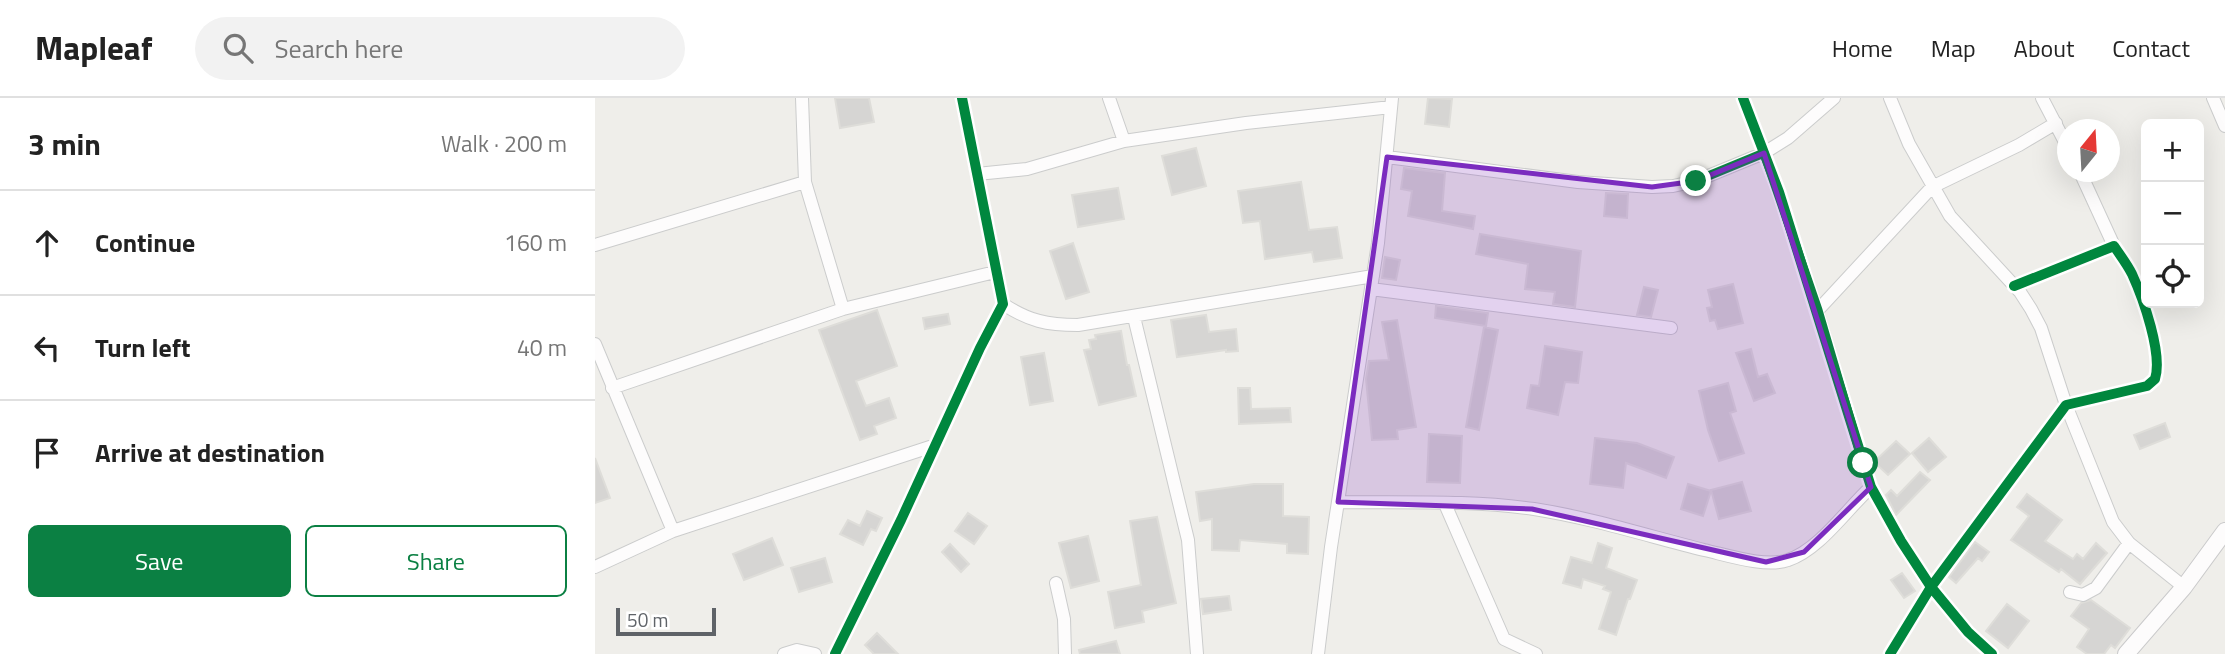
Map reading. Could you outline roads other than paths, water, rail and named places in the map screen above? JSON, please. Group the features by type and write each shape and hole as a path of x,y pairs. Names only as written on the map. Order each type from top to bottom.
{"street":[{"path":"802,98 804,182 843,309"},
{"path":"835,654 1003,304 962,98"},
{"path":"1109,98 1124,141"},
{"path":"1744,98 1818,310 1871,487 1931,587 1968,632 1992,654"},
{"path":"1387,158 1578,182 1652,187 1696,181 1764,153 1789,138 1834,98"},
{"path":"1890,98 1909,144 1950,216 2014,286 2041,328 2066,405 2113,522 2129,543 2184,587"},
{"path":"1818,310 1933,187 2056,123 2042,98"},
{"path":"2213,98 2225,126"},
{"path":"977,174 1027,169 1124,141 1392,103 1372,283 1322,610 1318,654"},
{"path":"595,245 804,182"},
{"path":"1890,654 1931,587 2066,405 2147,386 2155,379 2157,358 2131,272 2114,246 2085,182"},
{"path":"2014,286 2114,246"},
{"path":"613,388 843,309 995,272"},
{"path":"1003,304 1028,319 1055,325 1078,325 1372,283 1671,328"},
{"path":"1134,317 1188,540 1197,654"},
{"path":"595,344 673,531"},
{"path":"595,567 673,531 936,445"},
{"path":"1338,502 1532,509 1591,520 1738,558 1766,562 1786,561 1820,541 1848,508 1871,487"},
{"path":"1445,504 1504,639 1536,654"},
{"path":"2126,654 2184,587 2225,531"},
{"path":"2070,592 2083,595 2096,588 2129,543"},
{"path":"1056,583 1064,619 1065,654"},
{"path":"784,654 797,650 815,654"}]}
